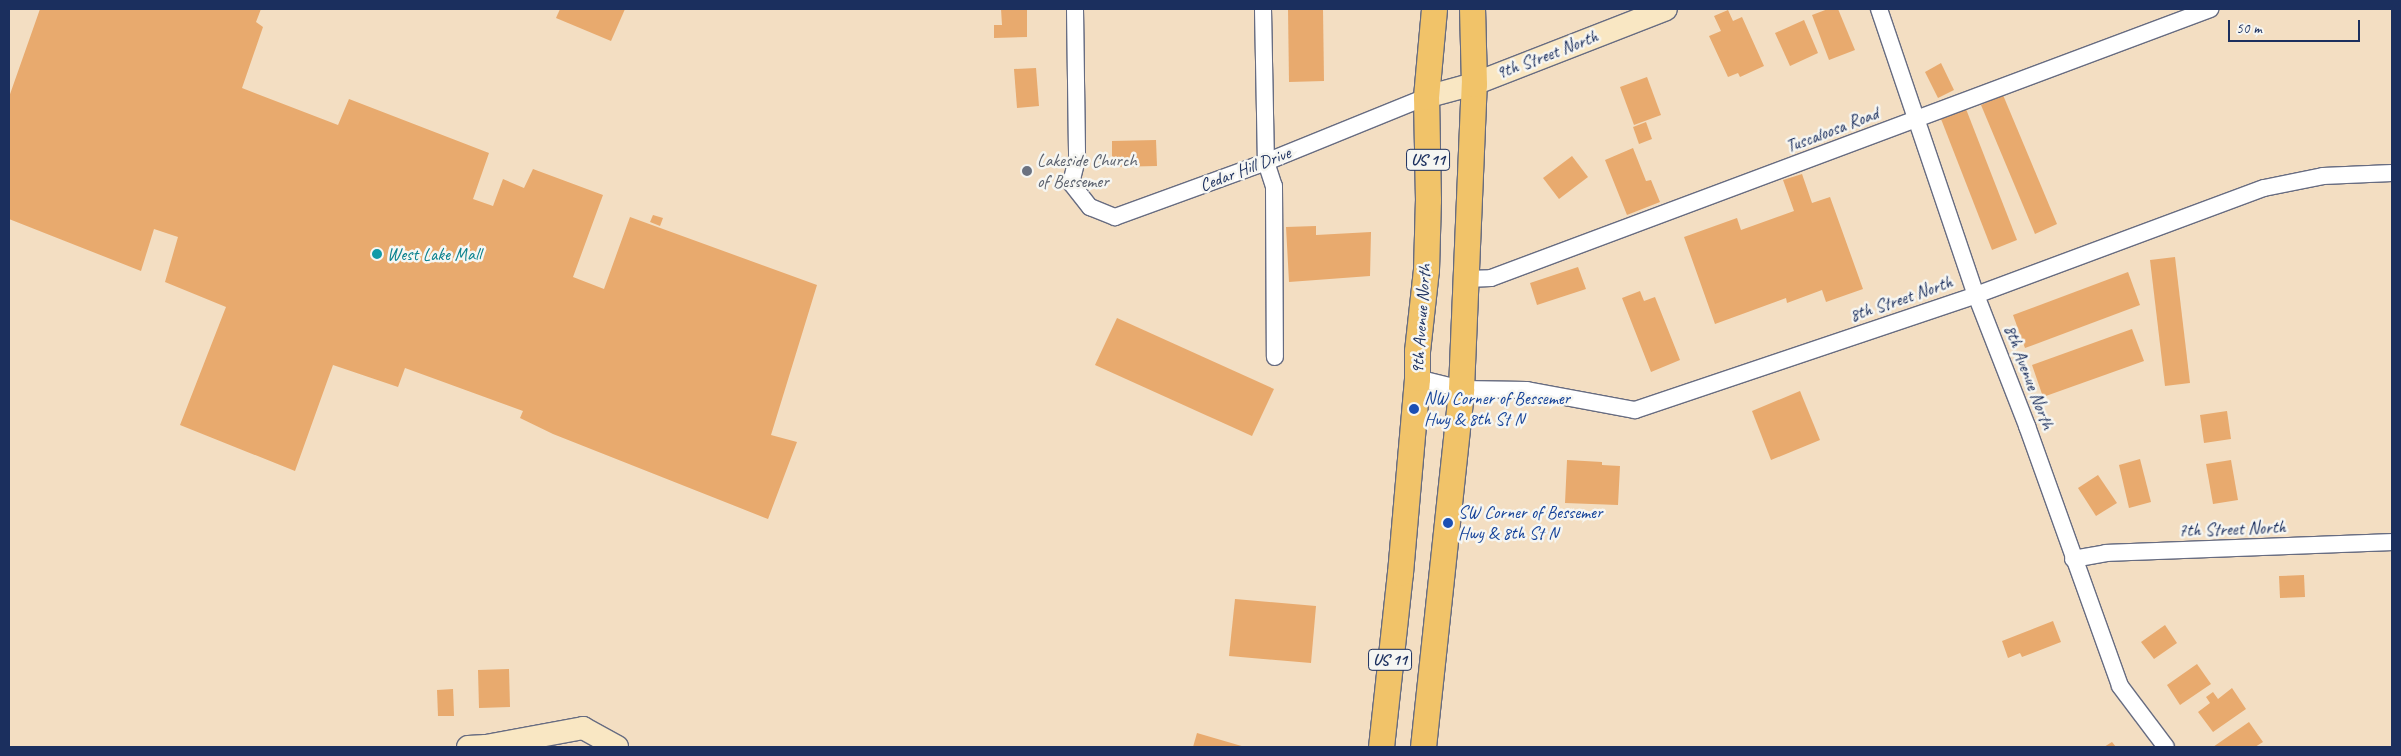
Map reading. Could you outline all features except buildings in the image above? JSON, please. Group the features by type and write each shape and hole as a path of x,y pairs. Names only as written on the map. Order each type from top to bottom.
{"main road":[{"name":"9th Avenue North","path":"1381,747 1400,573 1417,378 1428,216 1426,96 1434,9"},
{"name":"US 11","path":"1423,747 1460,390 1474,84 1472,9"}],"street":[{"name":"Cedar Hill Drive","path":"1075,9 1077,159 1071,183 1090,207 1115,217 1266,162 1426,96"},
{"path":"1263,9 1266,162 1274,186 1276,357"},
{"name":"9th Street North","path":"1426,96 1474,84 1666,9"},
{"name":"8th Avenue North","path":"1879,9 1976,295 2027,426 2073,560 2120,686 2166,747"},
{"name":"Tuscaloosa Road","path":"1466,279 1491,278 2210,9"},
{"name":"8th Street North","path":"1417,378 1460,390 1527,390 1635,410 1976,295 2264,188 2324,176 2392,173"},
{"name":"7th Street North","path":"2073,560 2106,553 2392,542"},
{"path":"468,747 486,746 583,728 618,747"}],"place":[{"name":"Lakeside Church of Bessemer","path":"1027,171"},
{"name":"West Lake Mall","path":"377,254"},
{"name":"NW Corner of Bessemer Hwy & 8th St N","path":"1414,409"},
{"name":"SW Corner of Bessemer Hwy & 8th St N","path":"1448,523"}]}
